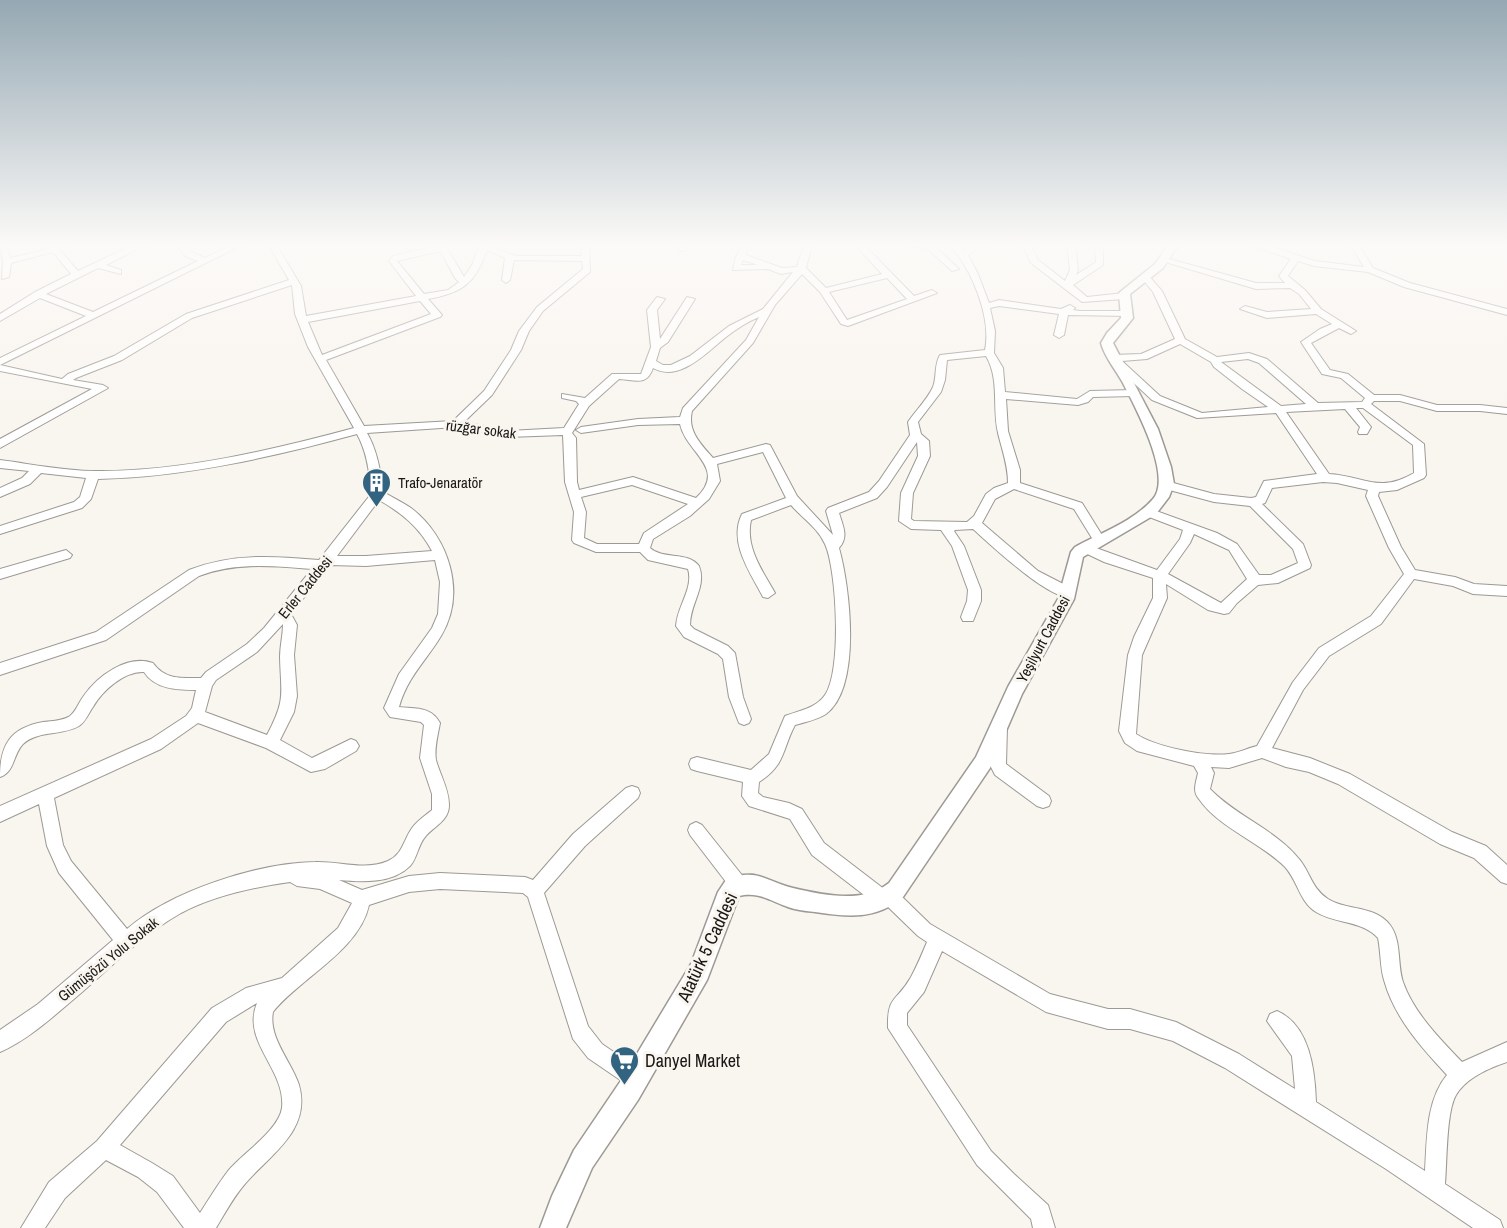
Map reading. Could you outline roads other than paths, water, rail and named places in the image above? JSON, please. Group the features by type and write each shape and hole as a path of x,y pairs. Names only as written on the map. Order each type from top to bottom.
{"main road":[{"path":"1125,301 1128,313 1125,322 1108,339 1108,347 1113,358 1125,373 1134,393 1162,463 1166,485"},
{"name":"Yeşilyurt Caddesi","path":"886,897 904,880 971,782 1014,692 1042,646 1068,593 1072,562 1080,551 1148,512 1158,503 1166,485"},
{"path":"739,885 760,885 791,898 850,907 868,905 886,897"},
{"name":"Atatürk 5 Caddesi","path":"553,1228 561,1205 583,1159 636,1079 699,972 715,935 729,892 739,885"}],"street":[{"path":"0,318 26,301"},
{"path":"57,301 94,316"},
{"path":"0,362 124,301"},
{"path":"64,382 72,376 118,358 189,316 233,301"},
{"path":"300,301 302,320 320,359 370,449 377,494"},
{"path":"302,320 400,301"},
{"path":"320,359 437,315 426,301"},
{"path":"456,424 488,393 516,350 524,330 540,309 549,301"},
{"path":"648,373 656,347 652,310 658,301"},
{"path":"656,347 665,340 689,301"},
{"path":"744,719 736,697 730,657 723,650 689,633 683,626 684,608 695,589 693,566 676,560 652,557 644,548 648,536 661,531 711,489 714,482 711,462 689,435 684,420 689,406 750,341 775,301"},
{"path":"831,301 844,322 848,323 906,301"},
{"path":"985,301 992,346 989,353"},
{"path":"1064,311 1083,301"},
{"path":"1162,301 1180,340"},
{"path":"1309,301 1318,311 1351,331"},
{"path":"1467,301 1507,312"},
{"path":"987,306 999,303 1080,314 1128,313"},
{"path":"1245,309 1268,315 1318,311"},
{"path":"644,548 596,548 578,540 580,512 574,495 570,438 567,433 585,404 616,376 645,377 648,373 665,368 680,367 705,351 730,328 767,311"},
{"path":"1059,335 1064,311"},
{"path":"1166,485 1219,498 1253,502 1261,500 1268,484 1324,478 1382,490 1398,488 1420,475 1418,444 1368,401 1344,376 1326,372 1306,342 1340,324"},
{"path":"1113,358 1143,357 1180,340"},
{"path":"1180,340 1215,360 1218,365 1246,387 1280,410 1324,478"},
{"path":"989,353 998,368 1003,431 1014,470 1014,484"},
{"path":"989,353 944,357 939,365 940,380 935,393 913,422 916,435 922,441 924,456 907,493 905,521 911,525 951,527 975,524 1033,574 1068,593"},
{"path":"1215,360 1249,356 1263,361 1315,406"},
{"path":"1113,358 1156,398 1201,416 1348,405 1400,398 1437,408 1480,408 1507,411"},
{"path":"651,362 665,368"},
{"path":"0,368 103,388 0,444"},
{"path":"570,460 581,430 580,419 606,393 612,380"},
{"path":"999,394 1078,402 1090,394 1134,393"},
{"path":"566,396 580,399 585,404"},
{"path":"1348,405 1366,427 1363,432"},
{"path":"581,430 638,422 684,420"},
{"name":"rüzğar sokak","path":"0,464 93,475 142,474 299,447 361,430 456,424 508,434 561,431 567,433"},
{"path":"833,547 838,542 838,534 832,511 873,495 916,435"},
{"path":"711,462 766,448 794,500 818,523 833,547 843,630 841,665 835,692 821,709 790,720 773,763 767,770 753,777 749,784 752,799 758,803 788,808 802,822 809,840 818,849 886,897 924,930 1046,1003 1108,1019 1130,1019 1176,1032 1232,1061 1434,1188 1492,1228"},
{"path":"0,493 26,481 39,468"},
{"path":"0,530 78,505 85,499 93,475"},
{"path":"574,495 633,481 697,503"},
{"path":"975,524 990,497 998,490 1014,484 1082,509 1091,530 1092,544 1111,561 1179,584 1224,609 1232,599 1255,580 1273,580 1305,565 1299,547 1253,502"},
{"path":"1375,488 1372,496 1395,548 1411,574 1455,582 1473,589 1507,591"},
{"name":"Gümüşözü Yolu Sokak","path":"0,1042 45,1011 125,941 153,920 198,897 258,878 287,876 315,870 365,874 392,868 405,860 418,833 439,814 442,800 428,758 432,723 425,716 395,713 391,708 420,653 437,631 448,605 449,592 436,543 408,511 377,494"},
{"name":"Erler Caddesi","path":"205,684 220,669 260,641 377,494"},
{"path":"768,593 744,545 741,530 746,517 794,500"},
{"path":"1148,512 1213,536 1233,547 1255,580"},
{"path":"951,527 947,530 958,545 961,561 976,594 976,601 968,617"},
{"path":"1190,528 1186,540 1159,576 1160,598 1152,618 1144,629 1135,655 1127,731 1130,738 1142,746 1199,760 1229,761 1262,751 1286,760 1310,765 1344,779 1446,838 1480,852 1507,876"},
{"path":"0,574 66,555"},
{"path":"0,669 101,636 208,565 239,561 366,561 440,555"},
{"path":"1262,751 1298,686 1324,652 1377,620 1411,574"},
{"path":"271,743 288,712 290,696 287,655 290,625 284,613"},
{"path":"0,770 9,759 15,742 20,737 30,731 74,722 99,689 120,673 134,666 148,667 157,678 168,682 205,684 196,716 181,729 156,744 0,814"},
{"path":"196,716 218,722 271,743 311,765 319,764 351,746"},
{"path":"999,727 998,765 1000,770 1043,801"},
{"path":"1199,760 1206,773 1202,789 1204,794 1290,860 1304,887 1314,900 1342,915 1361,916 1376,923 1385,932 1389,966 1408,1010 1417,1025 1461,1075"},
{"path":"697,764 753,777"},
{"path":"536,891 579,840 632,793"},
{"path":"45,795 55,846 65,867 125,941"},
{"path":"696,830 739,885"},
{"path":"287,876 321,881 362,898 371,897 396,886 440,882 525,885 536,891 580,1032 595,1051 636,1079"},
{"path":"204,1228 244,1168 286,1127 292,1111 293,1095 289,1079 261,1024 263,1012 270,1001 344,934 358,912 362,898"},
{"path":"938,939 917,985 897,1010 898,1028 984,1158 1040,1213 1044,1228"},
{"path":"32,1228 57,1190 104,1148 219,1015 253,995 287,986"},
{"path":"1277,1022 1301,1052 1304,1061 1306,1107"},
{"path":"1434,1188 1446,1094 1461,1075 1488,1057 1507,1052"},
{"path":"104,1148 145,1170 165,1184 198,1228"}],"place":[{"name":"Trafo-Jenaratör","path":"377,508"},
{"name":"Danyel Market","path":"624,1086"}]}
